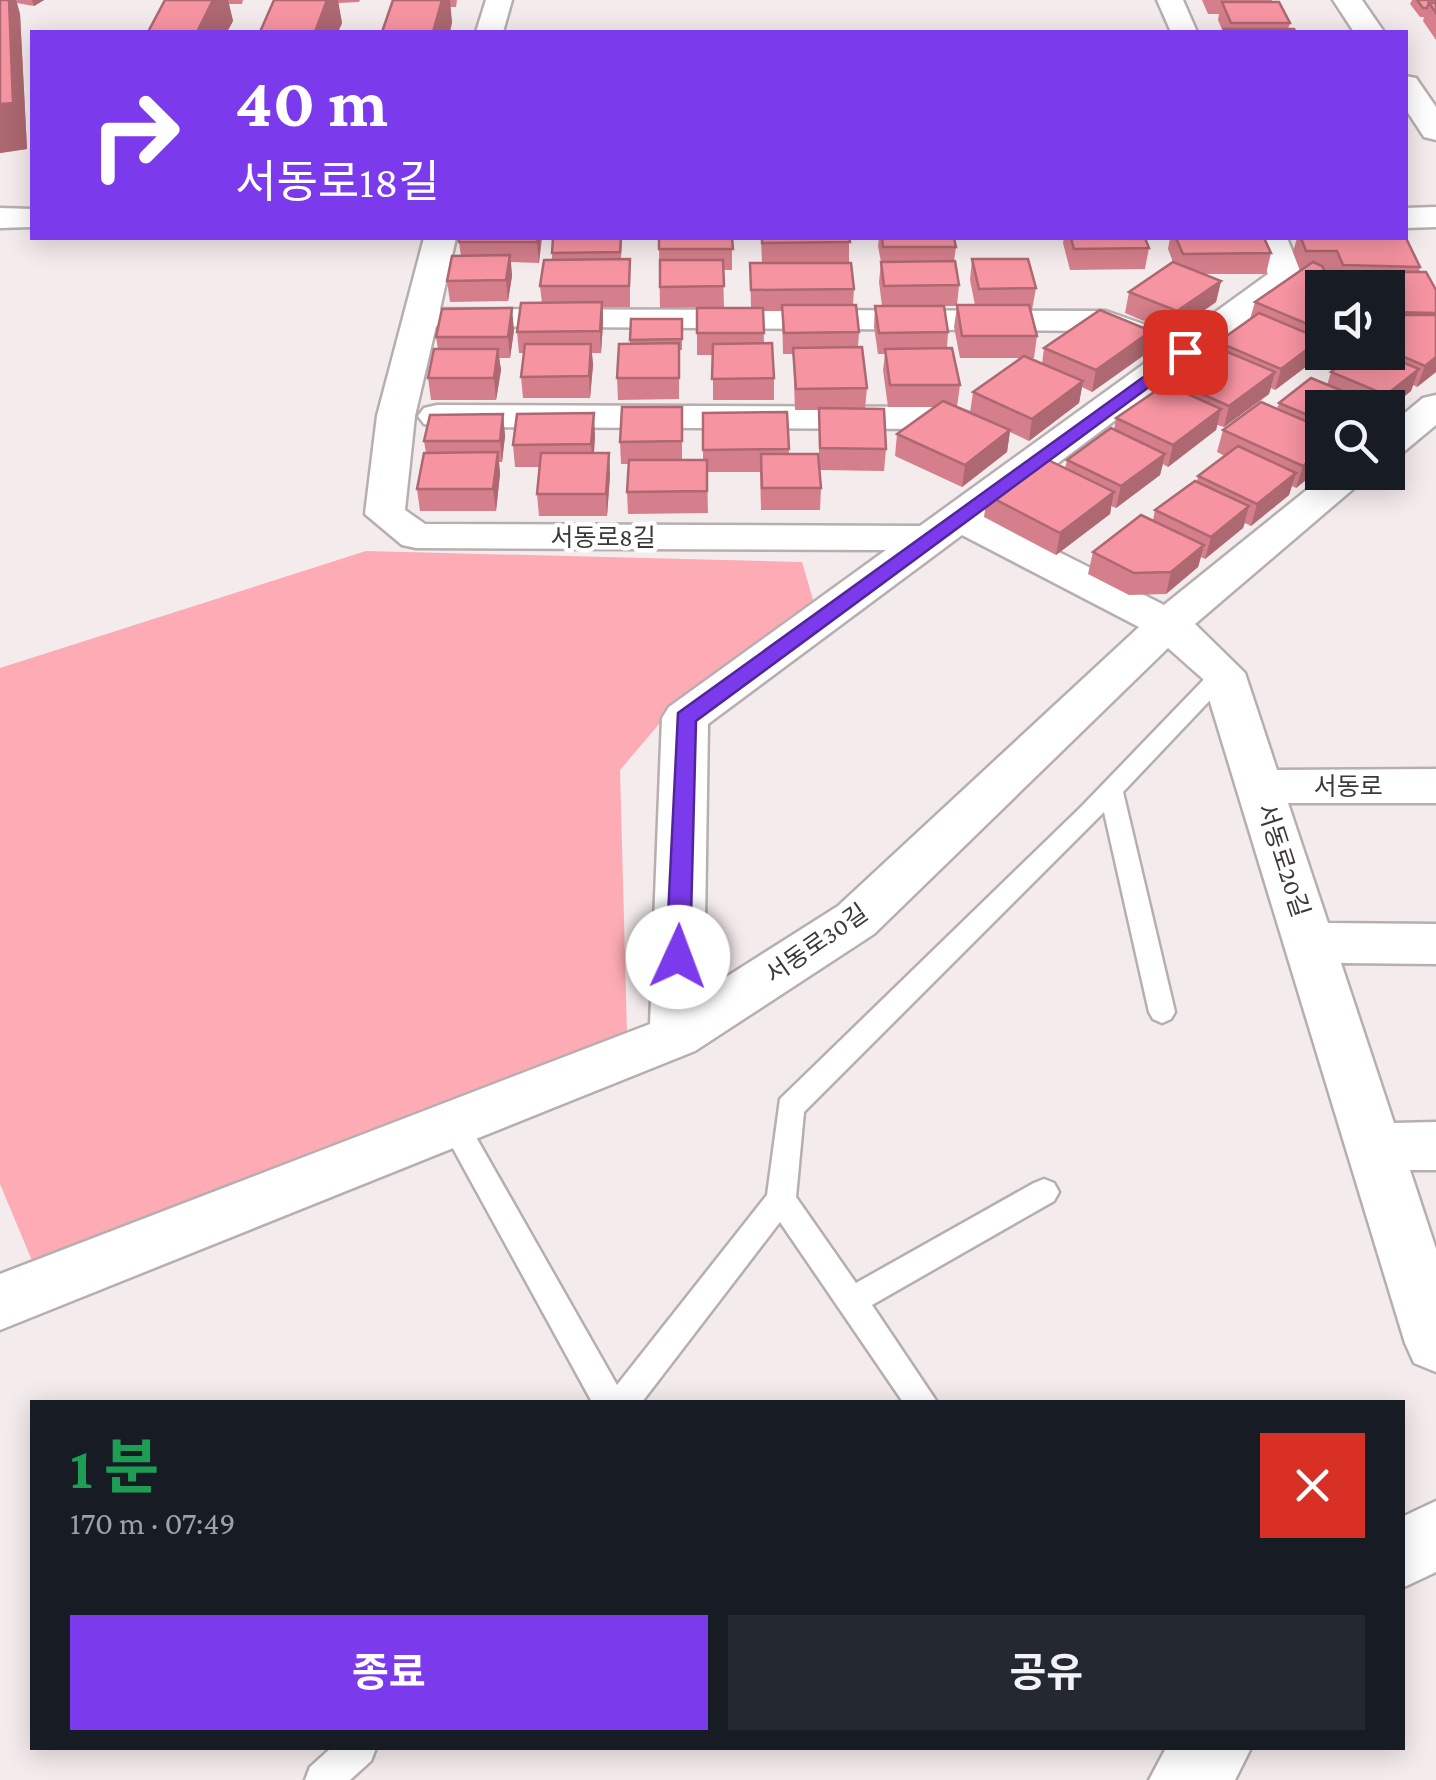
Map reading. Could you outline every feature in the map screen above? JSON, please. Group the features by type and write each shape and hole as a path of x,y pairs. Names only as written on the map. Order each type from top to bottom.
{"street":[{"path":"490,30 498,0"},
{"path":"1170,0 1183,30"},
{"path":"1347,0 1369,30"},
{"path":"1416,88 1436,130"},
{"path":"1408,218 1436,217"},
{"path":"0,218 30,218"},
{"name":"서동로8길","path":"440,240 396,416 384,514 416,536 943,528"},
{"path":"676,1036 686,718 1286,277 1272,240"},
{"path":"422,318 1106,320 1185,352"},
{"path":"1405,432 1436,406"},
{"path":"396,416 953,418 1044,456"},
{"name":"서동로30길","path":"0,1302 676,1036 856,920 1168,624 1332,490"},
{"path":"943,528 1168,624 1223,672"},
{"name":"서동로20길","path":"1223,672 1370,1146 1436,1343"},
{"name":"서동로","path":"1261,786 1436,786"},
{"path":"1310,943 1436,944"},
{"path":"1370,1146 1436,1146"},
{"path":"1405,1552 1436,1535"}],"lane":[{"path":"625,1400 781,1199 790,1107 1111,790 1223,672"},
{"path":"1111,790 1162,1012"},
{"path":"454,1124 608,1400"},
{"path":"852,1301 1044,1192"},
{"path":"781,1199 920,1400"},
{"path":"323,1780 356,1750"}],"shaded area":[{"path":"366,551 802,562 816,610 671,710 620,770 627,1033 33,1263 0,1184 0,668"}],"building":[{"path":"0,0 9,0 13,103 0,104"},
{"path":"165,0 213,0 198,30 149,30"},
{"path":"274,0 327,0 316,30 261,30"},
{"path":"393,0 442,0 434,30 383,30"},
{"path":"1417,0 1436,0 1436,3 1423,8"},
{"path":"1222,2 1279,2 1290,23 1231,23"},
{"path":"1224,29 1295,30 1225,30"},
{"path":"459,240 537,240 537,242"},
{"path":"553,240 621,240 620,252 552,253"},
{"path":"659,240 732,240 733,249 659,249"},
{"path":"762,240 850,242 762,243"},
{"path":"882,240 954,240 956,247 883,247"},
{"path":"1072,240 1146,240 1149,248 1074,249"},
{"path":"1177,240 1265,240 1271,253 1183,254"},
{"path":"1302,240 1407,240 1420,267 1343,265 1337,251 1306,251"},
{"path":"510,255 506,280 447,281 452,256"},
{"path":"630,259 629,286 540,286 544,260"},
{"path":"972,259 1028,259 1036,288 979,289"},
{"path":"660,260 723,260 724,286 660,287"},
{"path":"955,261 959,285 884,286 881,262"},
{"path":"1173,262 1221,281 1177,311 1129,292"},
{"path":"1313,262 1324,270 1305,270 1305,323 1255,302"},
{"path":"750,263 851,263 854,289 751,290"},
{"path":"1405,272 1426,272 1436,290 1436,313 1405,312"},
{"path":"602,302 600,331 517,332 521,303"},
{"path":"782,305 856,305 859,332 784,333"},
{"path":"957,305 1029,305 1037,336 962,336"},
{"path":"875,306 944,306 948,332 879,333"},
{"path":"512,308 508,337 436,337 442,309"},
{"path":"697,308 763,308 764,333 697,333"},
{"path":"1100,310 1151,331 1096,370 1044,348"},
{"path":"1259,313 1305,332 1305,351 1281,369 1218,342"},
{"path":"1405,315 1436,315 1436,357 1425,366 1405,357"},
{"path":"631,319 682,319 682,339 630,340"},
{"path":"679,343 679,378 617,378 619,344"},
{"path":"772,343 774,378 712,379 713,344"},
{"path":"525,344 591,344 589,376 521,377"},
{"path":"1211,345 1275,372 1229,406 1164,377"},
{"path":"862,347 867,388 796,389 793,348"},
{"path":"952,348 960,385 890,385 885,349"},
{"path":"434,349 498,349 494,378 428,378"},
{"path":"1024,356 1083,381 1032,419 973,392"},
{"path":"1405,363 1419,369 1392,390 1374,390 1331,372 1405,370"},
{"path":"1311,378 1340,390 1305,390 1305,414 1279,403"},
{"path":"1166,384 1221,409 1173,445 1116,418"},
{"path":"943,401 1010,430 965,465 897,434"},
{"path":"1261,402 1305,421 1305,464 1303,466 1223,430"},
{"path":"622,407 682,407 682,441 620,442"},
{"path":"819,408 884,409 886,449 820,448"},
{"path":"787,412 789,449 703,450 703,413"},
{"path":"594,413 591,444 513,445 517,414"},
{"path":"503,414 500,441 424,441 430,415"},
{"path":"1111,428 1165,454 1121,486 1067,460"},
{"path":"1238,446 1296,473 1257,504 1198,476"},
{"path":"498,452 493,489 417,489 424,453"},
{"path":"541,453 609,453 606,494 537,494"},
{"path":"761,454 818,454 821,488 762,488"},
{"path":"1042,457 1114,492 1060,533 987,495"},
{"path":"629,460 707,460 707,491 627,492"},
{"path":"1195,481 1249,506 1211,537 1155,510"},
{"path":"1141,515 1204,545 1171,572 1134,573 1093,552"}],"route":[{"path":"678,957 686,718 1185,352"}]}
